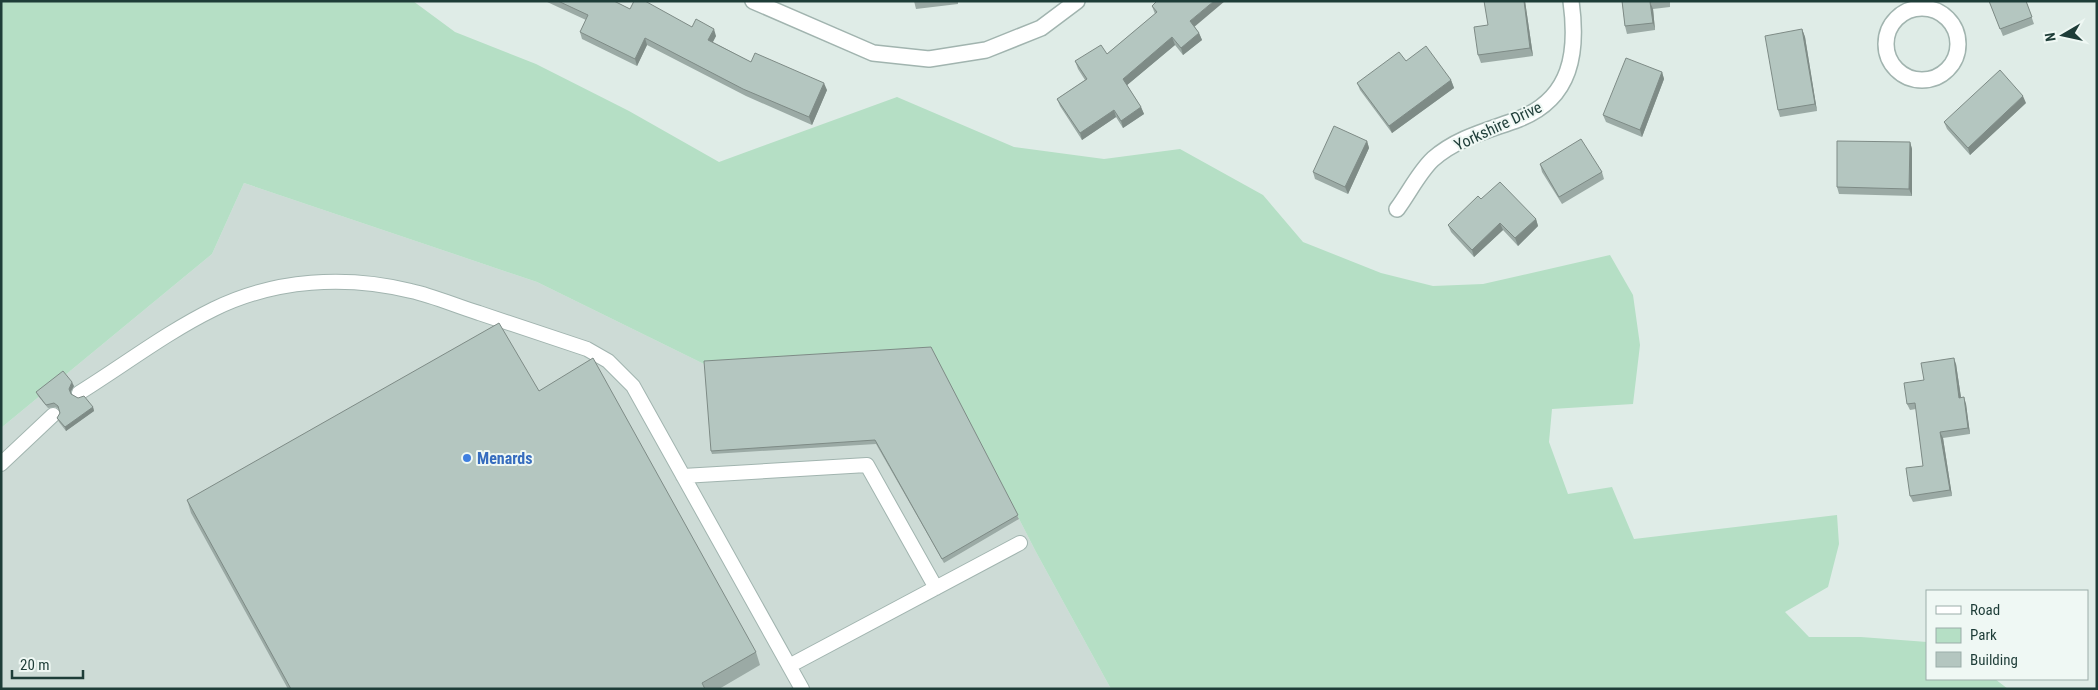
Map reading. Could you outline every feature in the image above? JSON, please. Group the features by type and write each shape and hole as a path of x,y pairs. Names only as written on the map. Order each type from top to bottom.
{"street":[{"path":"753,1 873,53 929,59 986,50 1041,28 1077,1"},
{"name":"Yorkshire Drive","path":"1397,208 1433,159 1472,134 1521,118 1551,101 1571,66 1574,23 1571,1"},
{"path":"1914,5 1937,11 1946,17 1958,37 1955,59 1949,69 1940,76 1929,80 1916,80 1905,76 1895,68 1889,57 1886,45 1888,33 1899,18 1914,5"}],"lane":[{"path":"80,393 186,324 215,308 246,296 279,287 312,282 346,281 379,284 412,291 598,354 617,368 633,386 802,689"},
{"path":"1,464 53,415"},
{"path":"683,476 867,464 936,588"},
{"path":"789,666 1020,543"}],"shaded area":[{"path":"244,183 537,282 706,365 933,351 1036,552 1111,689 1,689 1,428 212,254"}],"green space":[{"path":"1,1 413,1 455,32 536,64 629,111 719,162 897,97 1014,147 1104,159 1180,149 1263,195 1303,242 1381,273 1433,286 1483,284 1610,255 1633,295 1640,345 1633,404 1552,409 1549,442 1568,494 1612,487 1634,539 1837,515 1839,544 1828,587 1785,612 1809,637 1861,637 1926,642 1926,680 1996,680 2008,689 1111,689 1036,552 933,351 706,365 537,282 244,183 212,254 1,428"}],"building":[{"path":"558,1 614,1 630,9 634,1 645,1 692,27 696,19 714,29 708,40 751,62 755,53 824,83 809,117 743,89 645,38 635,59 580,32 588,15"},
{"path":"1157,1 1214,1 1190,21 1199,33 1181,48 1172,37 1123,79 1141,107 1121,121 1114,110 1080,133 1057,99 1087,79 1075,61 1101,45 1107,54 1157,12 1152,6"},
{"path":"1484,1 1524,1 1530,48 1478,55 1474,27 1488,25"},
{"path":"1622,1 1654,1 1650,2 1653,23 1625,26"},
{"path":"1989,1 2026,1 2032,17 2000,29"},
{"path":"1802,29 1815,104 1778,110 1765,36"},
{"path":"1426,46 1451,80 1389,126 1357,83 1399,52 1406,61"},
{"path":"1626,58 1662,72 1640,130 1603,115"},
{"path":"2000,70 2023,96 1968,148 1944,122"},
{"path":"1334,126 1367,141 1345,187 1313,172"},
{"path":"1581,139 1602,172 1559,197 1540,164"},
{"path":"1837,141 1910,142 1909,189 1837,187"},
{"path":"1500,182 1536,219 1515,238 1500,223 1472,250 1448,225 1478,196 1481,199"},
{"name":"Menards","path":"499,323 539,391 593,358 756,652 702,683 705,689 291,689 187,500"},
{"path":"931,347 1018,515 942,559 875,440 711,451 704,361"},
{"path":"1954,358 1959,398 1964,397 1968,428 1940,432 1950,490 1910,496 1906,468 1923,466 1915,403 1907,404 1904,383 1924,380 1921,363"},
{"path":"63,371 72,382 69,389 71,394 78,398 84,396 93,407 65,427 57,418 60,413 58,406 54,403 46,405 36,392"}],"place":[{"name":"Menards","path":"467,458"}]}
